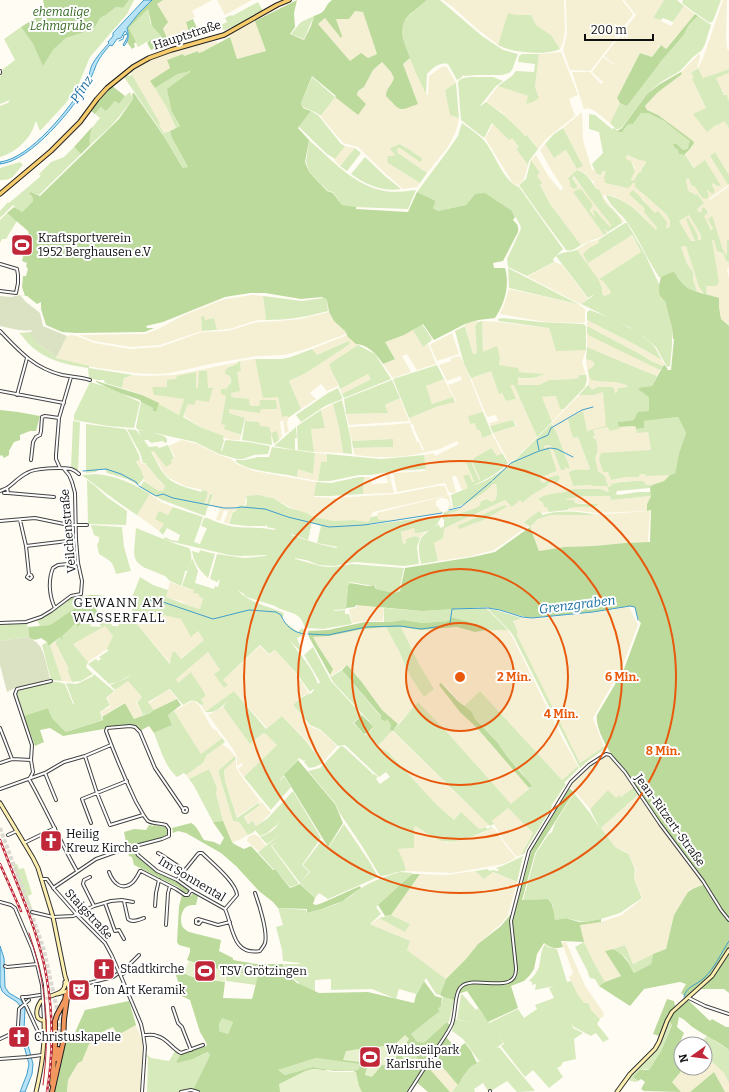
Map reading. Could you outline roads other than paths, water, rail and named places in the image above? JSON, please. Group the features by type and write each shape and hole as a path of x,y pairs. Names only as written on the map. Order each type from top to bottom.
{"highway":[{"path":"53,1084 55,1045 54,1026 58,1012 65,1000 67,989"},
{"path":"51,1092 63,1043 67,989"},
{"path":"58,1012 62,1008 64,1015"},
{"path":"58,1012 59,1018 62,1019 64,1015"},
{"path":"53,1084 58,1049 53,1084"}],"main road":[{"name":"Hauptstraße","path":"0,194 51,151 80,122 107,88 133,67 148,58 176,48 224,35 277,5 289,0"}],"street":[{"path":"0,264 18,270 18,283 15,294 0,292"},
{"path":"0,332 26,358 38,366 55,373 90,380"},
{"path":"17,394 26,358"},
{"path":"60,468 56,459 59,418 71,377"},
{"path":"0,391 64,403"},
{"path":"31,460 33,442 36,437 40,435 43,416 59,418"},
{"path":"0,491 13,484 19,477 29,471 60,468 70,469 79,474"},
{"name":"Veilchenstraße","path":"54,608 71,596 81,594 82,581 78,562 76,540 74,487 70,475 64,469"},
{"path":"7,488 8,494"},
{"path":"4,493 54,497"},
{"path":"0,522 35,518 63,524 88,525"},
{"path":"20,520 26,546 29,574"},
{"path":"26,546 76,540"},
{"path":"0,623 30,621 45,615 54,608 51,598 50,585 53,568 58,565 78,562"},
{"path":"29,779 33,772 31,760 32,745 15,696 15,692 20,688 51,681"},
{"path":"53,888 96,859 169,836 170,832 168,826 151,822 143,815 111,745 106,729 110,727 130,726 138,729 142,735 155,768 183,809"},
{"path":"0,728 12,759"},
{"path":"0,789 45,773 64,762 85,756 111,745"},
{"name":"Jean-Ritzert-Straße","path":"409,1092 451,1026 460,987 470,982 510,982 516,974 511,921 530,851 571,782 589,765 603,755 610,755 625,772 664,830 700,876 720,910 729,920"},
{"path":"85,756 110,825 143,815"},
{"path":"0,763 12,759 31,760"},
{"path":"45,773 56,800"},
{"path":"29,779 77,871"},
{"path":"91,823 82,799 127,781"},
{"path":"0,803 36,863 42,879 53,918 67,989"},
{"path":"24,843 55,828"},
{"path":"8,835 17,831"},
{"name":"Im Sonnental","path":"134,846 138,855 157,870 225,909"},
{"path":"158,853 184,870"},
{"path":"176,880 199,853 202,853 231,883 237,893 225,909 235,940 246,950 256,951 262,948 266,940 260,908 255,893"},
{"path":"109,872 114,882 119,885 125,886 131,884 140,871 142,871 185,895 188,895 191,890"},
{"path":"90,877 84,880 83,884 94,906"},
{"name":"Staigstraße","path":"42,879 47,879 77,915 108,947 141,1024 144,1035 142,1092"},
{"path":"155,906 159,880"},
{"path":"166,925 168,892 170,886"},
{"path":"32,912 53,918 77,915 94,906 117,900 133,902"},
{"path":"124,901 129,920 132,921 144,918"},
{"path":"0,902 11,905 15,908 32,948 42,985 44,1041 41,1070 36,1092"},
{"path":"105,903 115,931 119,930 124,939"},
{"path":"202,920 218,925 230,922"},
{"path":"617,1092 630,1074 652,1053 659,1042 670,1016 712,976 729,950"},
{"path":"120,974 129,968 139,955"},
{"path":"5,966 37,964"},
{"path":"129,968 134,971 174,966"},
{"path":"51,996 67,989 113,977 129,968"},
{"path":"58,994 64,996 65,1000"},
{"path":"40,995 22,997 42,1040 44,1041"},
{"path":"0,1039 15,1032 18,1026 20,1008 29,1000 27,997"},
{"path":"689,998 705,1006 729,1014"},
{"path":"41,1001 37,1007 37,1015 40,1019 44,1020"},
{"path":"173,1008 178,1023 182,1027 191,1050"},
{"path":"144,1035 158,1036 165,1040 176,1051 181,1053 204,1045"},
{"path":"0,1059 43,1055"},
{"path":"181,1092 191,1090 198,1092"}],"water":[{"path":"144,0 152,0 127,28 128,36 125,31 121,38 117,39 112,46 110,45 101,56 89,82 82,93 50,132 25,154 12,161 0,164 0,162 12,158 37,142 60,118 79,93 87,80 92,65 113,36 113,33"},
{"path":"128,36 127,42 124,46 123,45"},
{"path":"0,946 4,958 5,987 9,993 21,1000 25,1008 24,1030 33,1064 32,1074 25,1092 20,1092 29,1064 19,1028 20,1006 2,991 0,985"}],"waterway":[{"path":"119,41 123,39 124,35 127,34"},
{"path":"539,450 537,440 548,435 551,428 582,410 593,407"},
{"path":"493,480 511,463 539,451 550,448 557,449 573,457"},
{"path":"83,471 106,469 121,474 136,482 138,485"},
{"path":"449,510 461,507 492,481"},
{"path":"139,486 156,496 163,494 173,498 224,508 242,507 265,509 288,517 329,527 364,525 442,513"},
{"name":"Grenzgraben","path":"147,606 150,600 160,601 213,619 249,610 276,612 281,615 290,628 305,634"},
{"name":"Grenzgraben","path":"308,634 328,635 366,627 400,626 421,629 443,626 450,623 452,609 488,608 522,617 532,618 593,612 630,606 635,607 638,620"},
{"path":"684,997 689,988 708,974 729,941"}],"tunnel":[{"path":"0,828 44,950 58,1014 58,1049"},
{"path":"41,1001 51,996"}],"tram line":[{"path":"29,933 40,971 45,1008 46,1045 43,1085"}],"railway":[{"path":"0,840 35,932 47,980 52,1028 51,1060 47,1092"},
{"path":"0,864 21,911"}],"place":[{"name":"Kraftsportverein 1952 Berghausen e.V","path":"22,245"},
{"name":"Heilig Kreuz Kirche","path":"51,841"},
{"name":"Stadtkirche","path":"104,969"},
{"name":"TSV Grötzingen","path":"205,971"},
{"name":"Ton Art Keramik","path":"79,990"},
{"name":"Christuskapelle","path":"19,1037"},
{"name":"Waldseilpark Karlsruhe","path":"370,1057"}],"district":[{"name":"GEWANN AM WASSERFALL","path":"119,610"}],"park label":[{"name":"ehemalige Lehmgrube","path":"61,19"}],"water label":[{"name":"Pfinz","path":"81,89"}]}
